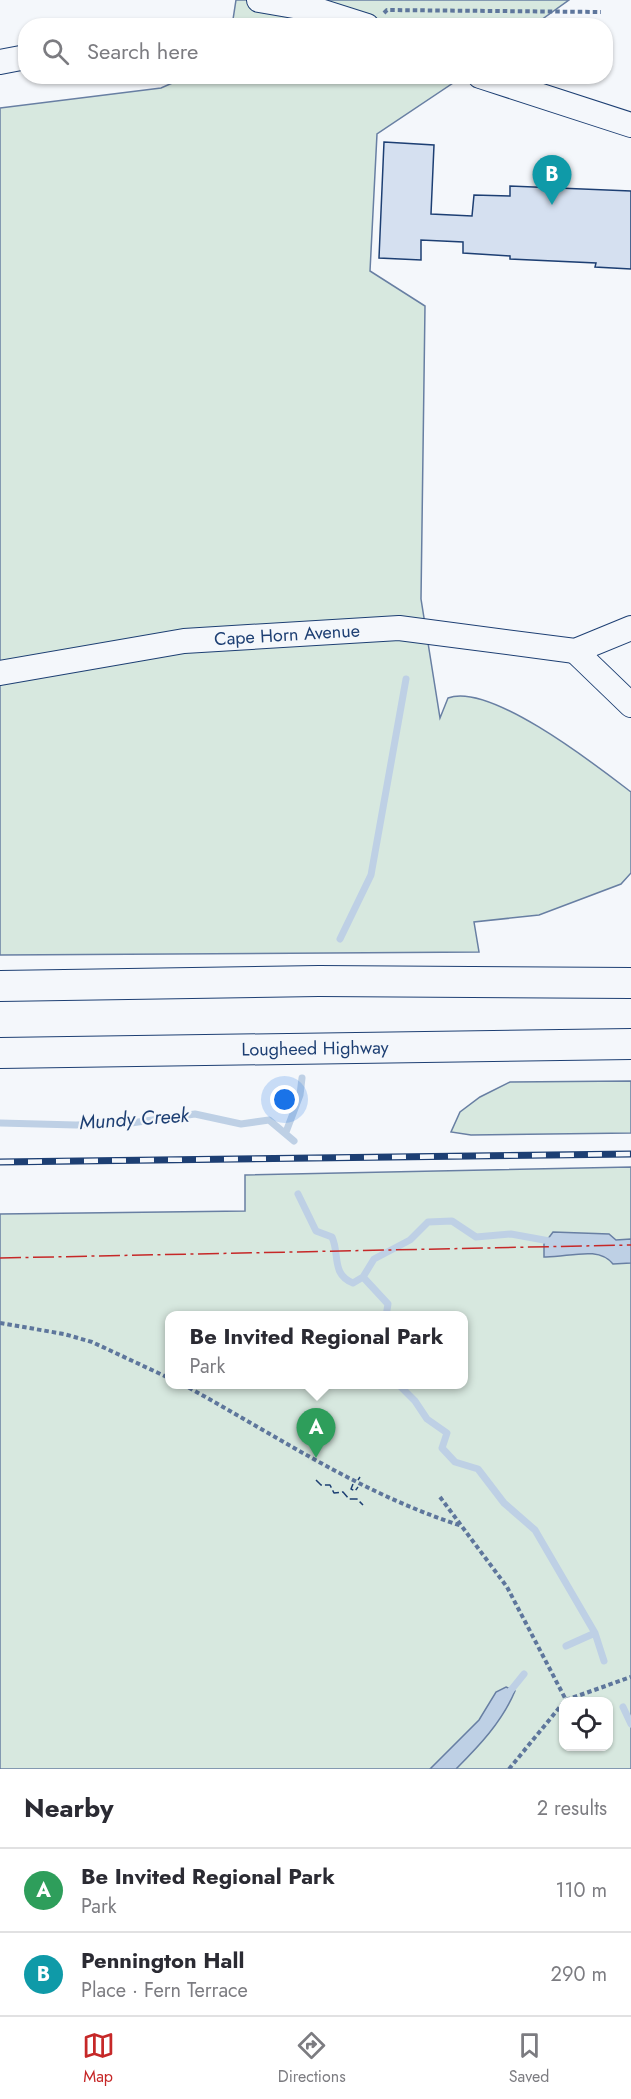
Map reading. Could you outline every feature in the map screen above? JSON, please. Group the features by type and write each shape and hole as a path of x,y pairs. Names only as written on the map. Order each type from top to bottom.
{"main road":[{"path":"0,986 319,981 631,983"},
{"name":"Lougheed Highway","path":"0,1053 631,1044"}],"street":[{"path":"259,0 317,10 346,18"},
{"path":"0,62 18,59"},
{"path":"505,84 631,125"},
{"name":"Cape Horn Avenue","path":"0,673 184,641 399,628 575,651"},
{"path":"631,628 575,651 631,705"}],"path":[{"path":"376,18 387,10 601,12"},
{"path":"0,1323 64,1334 92,1342 165,1376"},
{"path":"191,1389 356,1483 412,1510 462,1526"},
{"path":"440,1497 507,1587 562,1697"},
{"path":"575,1697 631,1677"},
{"path":"509,1769 559,1707"}],"shaded area":[{"path":"236,0 569,0 544,18 233,18"},
{"path":"170,84 452,84 377,134 370,271 425,306 421,599 440,718 448,698 467,696 490,702 542,729 631,792 631,873 621,884 539,915 474,922 479,952 0,955 0,108 161,88"},
{"path":"631,1081 631,1133 471,1135 451,1132 460,1112 480,1097 510,1082"},
{"path":"631,1167 631,1769 0,1769 0,1214 245,1211 245,1175"}],"water":[{"path":"553,1232 609,1234 616,1240 631,1239 631,1263 613,1264 607,1258 591,1254 544,1257 544,1244"},
{"path":"506,1687 515,1691 510,1702 497,1723 473,1751 456,1769 430,1769 479,1720 496,1692"}],"building":[{"path":"384,142 434,145 431,214 472,216 474,195 510,196 510,186 631,191 631,269 595,267 596,263 510,259 510,256 463,253 463,242 421,240 421,260 379,258"}],"waterway":[{"path":"340,939 371,875 406,679"},
{"path":"286,1132 300,1095 302,1078"},
{"name":"Mundy Creek","path":"0,1123 76,1125 131,1123 195,1114 241,1124 269,1120 294,1141"},
{"path":"298,1194 316,1231 332,1237 342,1275 353,1283 363,1277 388,1304 387,1311"},
{"path":"363,1277 374,1259 410,1240 428,1222 452,1221 476,1237 511,1234 555,1242"},
{"path":"403,1389 415,1401 427,1419 447,1433 442,1448 455,1462 478,1469 504,1503 535,1530 595,1633 604,1661"},
{"path":"566,1646 595,1633"},
{"path":"507,1695 524,1674"},
{"path":"623,1707 631,1724"}],"railway":[{"path":"0,1162 631,1154"}],"fence":[{"path":"316,1480 321,1485 330,1485 334,1493 343,1492 349,1499 357,1499 363,1505"},
{"path":"353,1484 351,1489 355,1491 358,1487"}],"power":[{"path":"0,1258 631,1245"}],"place":[{"name":"Pennington Hall","path":"552,205"},
{"name":"Be Invited Regional Park","path":"316,1458"}]}
